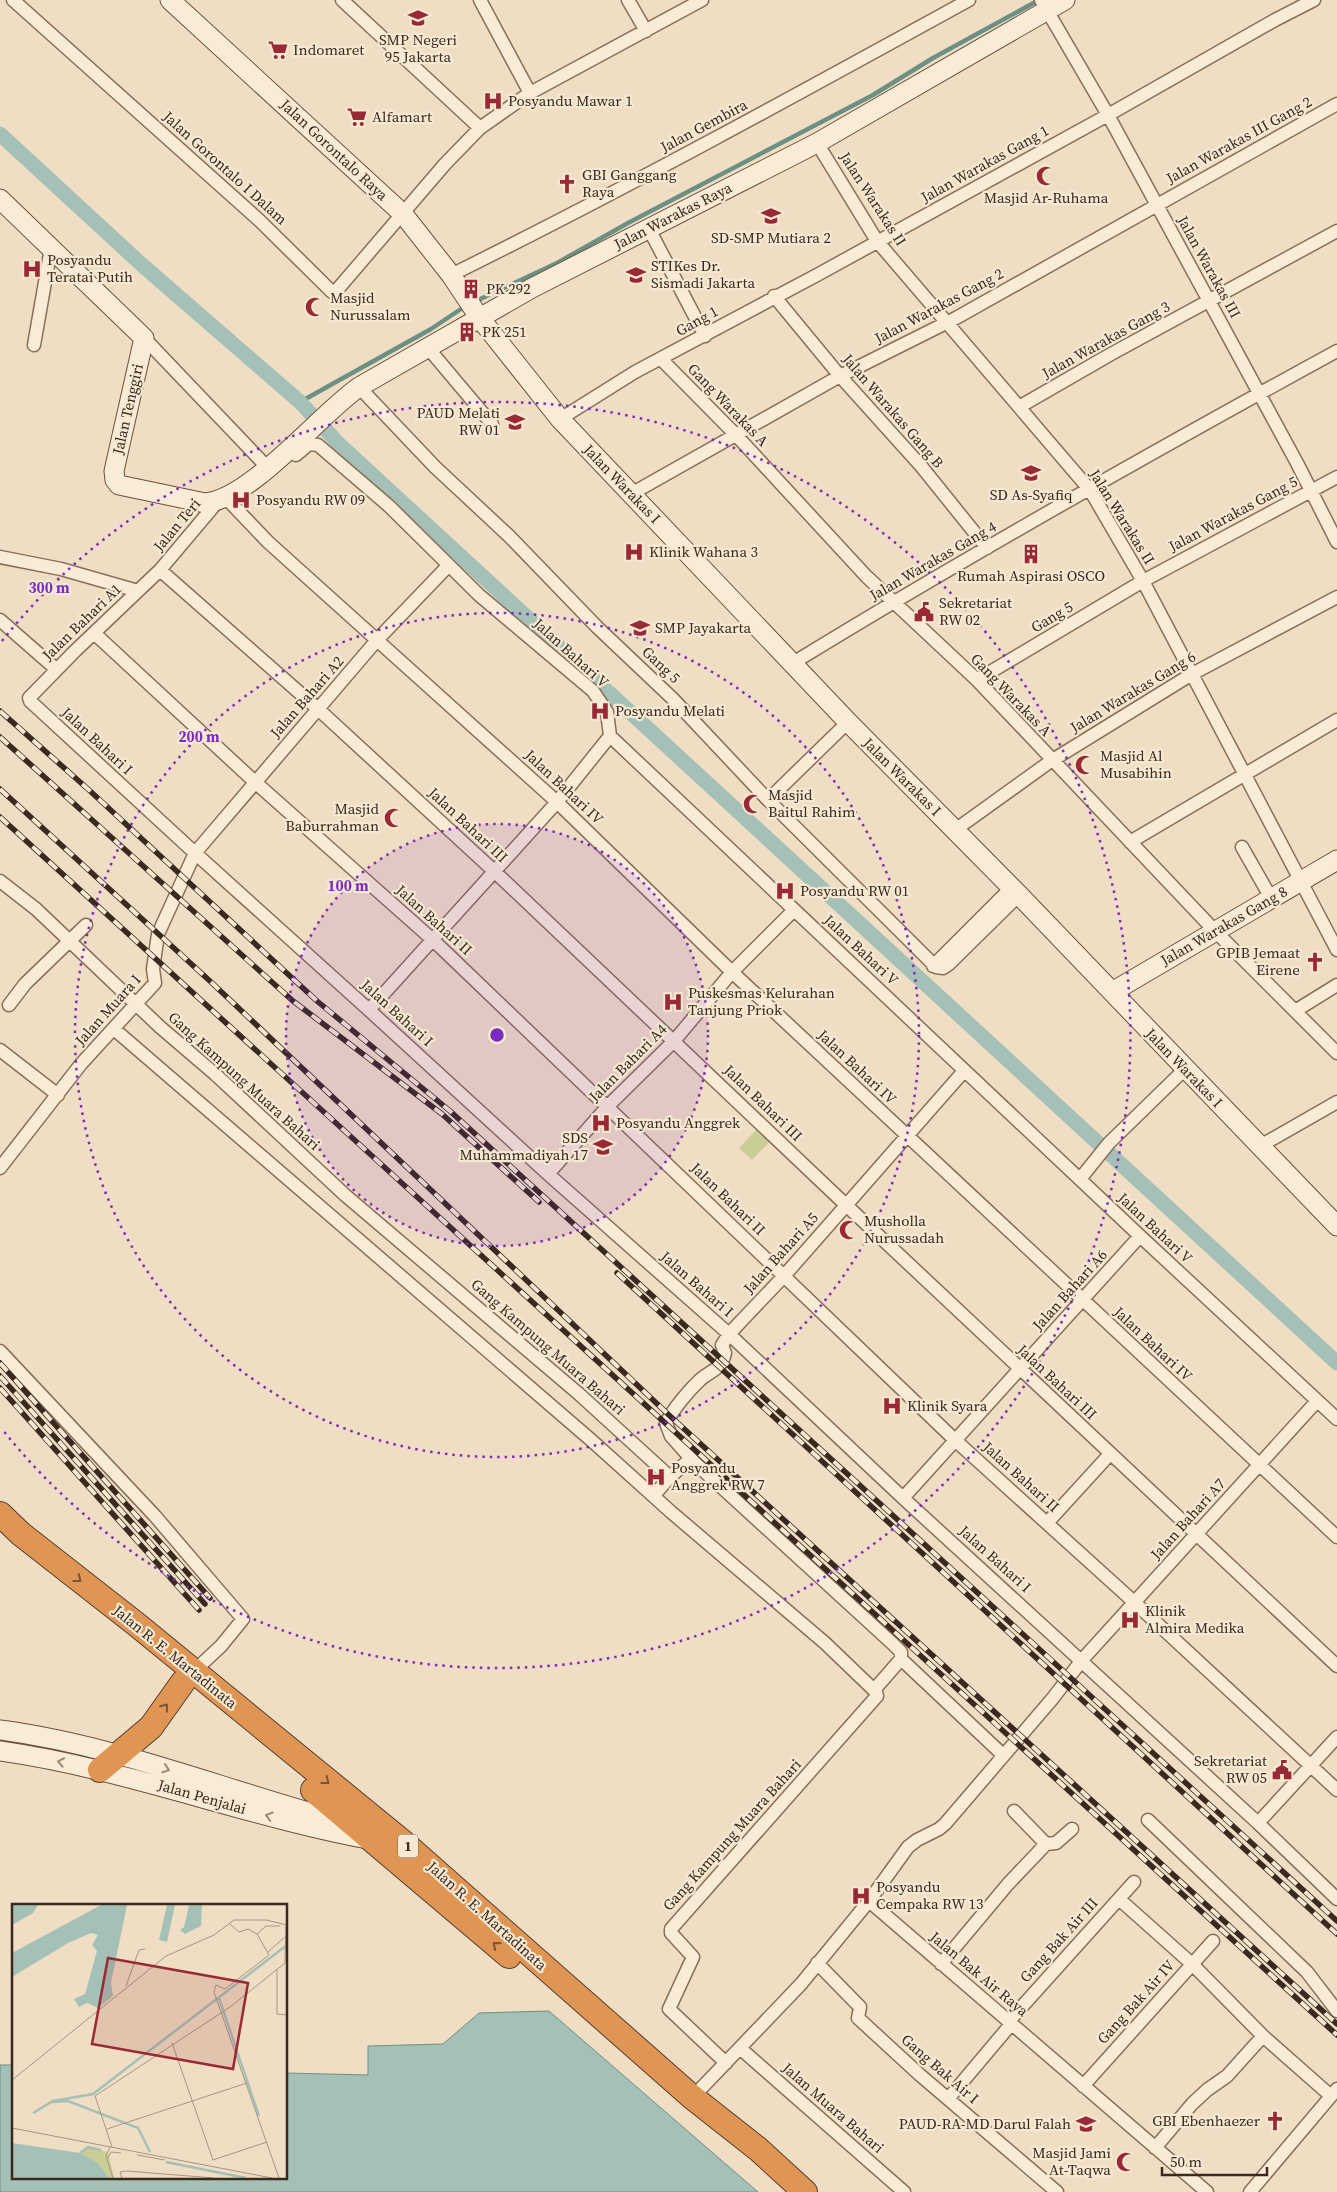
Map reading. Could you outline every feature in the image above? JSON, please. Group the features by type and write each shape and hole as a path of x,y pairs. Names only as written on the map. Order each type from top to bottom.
{"highway":[{"name":"Jalan R. E. Martadinata","path":"0,1514 188,1677 380,1834 689,2101 758,2149 805,2192"},
{"name":"Jalan R. E. Martadinata","path":"0,1530 57,1583 305,1764 380,1834 689,2101 786,2192"},
{"path":"100,1770 150,1727 188,1677"}],"street":[{"name":"Jalan Gorontalo I Dalam","path":"13,0 253,214 332,292 337,290 445,164 480,128 530,93 702,0"},
{"name":"Jalan Gorontalo Raya","path":"170,0 403,214 451,275 477,314"},
{"path":"342,0 480,128"},
{"path":"480,0 530,93"},
{"path":"628,0 646,31"},
{"name":"Jalan Gembira","path":"451,275 546,228 738,127 969,0"},
{"name":"Jalan Warakas Raya","path":"287,450 342,399 359,387 428,348 477,314 817,143 1044,5 1065,0"},
{"name":"Jalan Warakas Gang 1","path":"877,241 1314,0"},
{"name":"Jalan Warakas III","path":"1044,5 1108,115 1337,542"},
{"name":"Jalan Warakas III Gang 2","path":"1156,204 1337,104"},
{"name":"Jalan Warakas II","path":"817,143 877,241 1090,490 1143,581 1337,950"},
{"path":"0,199 144,338 268,468"},
{"name":"Jalan Warakas Gang 2","path":"631,494 840,376 948,322 1156,204"},
{"path":"649,229 705,336"},
{"name":"Jalan Warakas Gang 3","path":"1019,407 1111,354 1337,231"},
{"name":"Gang 1","path":"560,418 607,388 877,241"},
{"path":"34,345 51,248"},
{"name":"Jalan Warakas Gang B","path":"774,296 840,376 921,466 987,548"},
{"name":"Jalan Warakas I","path":"477,314 560,418 631,494 848,722 955,830 1337,1226"},
{"name":"Jalan Tenggiri","path":"144,338 114,471 115,480 119,485 205,503 222,499"},
{"path":"428,348 492,424"},
{"name":"Jalan Warakas Gang 4","path":"793,663 987,548 1337,351"},
{"name":"Gang Warakas A","path":"661,359 735,434 866,576 977,680 1051,761 1214,930 1337,1053"},
{"name":"Gang 5","path":"359,387 435,466 509,536 597,627 673,698 768,800 936,967 949,964 1015,892"},
{"name":"Jalan Bahari V","path":"287,450 296,455 309,444 318,445 389,506 479,595 593,691 607,712 610,736 964,1071 1337,1419"},
{"path":"222,499 268,468 287,450"},
{"name":"Jalan Warakas Gang 5","path":"1143,581 1337,477"},
{"name":"Jalan Teri","path":"160,570 222,499"},
{"name":"Jalan Bahari IV","path":"222,499 557,802 732,972 1337,1537"},
{"path":"0,557 61,569 138,591"},
{"name":"Jalan Bahari A2","path":"195,853 377,640 448,566"},
{"name":"Jalan Bahari A1","path":"30,699 56,669 160,570"},
{"name":"Jalan Bahari III","path":"160,570 318,709 494,871 1020,1370 1337,1666"},
{"name":"Gang 5","path":"977,680 1143,581"},
{"name":"Jalan Warakas Gang 6","path":"955,830 1051,761 1192,674 1337,597"},
{"path":"0,620 56,669"},
{"name":"Jalan Bahari II","path":"94,633 255,782 433,940 956,1441 1134,1602 1337,1790"},
{"name":"Jalan Bahari I","path":"30,699 195,853 548,1174 729,1334 903,1498 1258,1822 1337,1899"},
{"path":"1130,842 1337,720"},
{"path":"768,800 848,722"},
{"path":"369,1010 557,802 610,736"},
{"path":"1242,847 1271,898"},
{"name":"Jalan Muara I","path":"1,1164 81,1064 155,983 153,970 158,934 195,853"},
{"name":"Jalan Warakas Gang 8","path":"1112,992 1214,930 1337,860"},
{"name":"Gang Kampung Muara Bahari","path":"0,882 36,909 136,1004 215,1074 345,1195 579,1394 670,1477"},
{"name":"Jalan Bahari A4","path":"548,1174 608,1106 674,1041 732,972 794,910"},
{"path":"9,1006 26,984 86,925"},
{"path":"1295,1011 1337,985"},
{"path":"114,1029 654,1495 825,1644 874,1690"},
{"path":"0,1050 58,1095"},
{"path":"1080,1179 1110,1143 1186,1069"},
{"name":"Jalan Bahari A5","path":"694,1462 671,1436 666,1423 670,1416 702,1378 718,1368 725,1353 722,1345 729,1334 784,1276 964,1071"},
{"path":"1260,1146 1337,1102"},
{"name":"Jalan Bahari A6","path":"903,1498 1140,1236"},
{"path":"0,1351 155,1516 243,1619 221,1646 188,1677"},
{"name":"Jalan Bahari A7","path":"1003,1755 1054,1698 1082,1660 1317,1401"},
{"path":"1047,1523 1110,1454"},
{"path":"654,1495 688,1461 694,1462 893,1644 901,1652 901,1659 1003,1755 939,1829 908,1847 869,1901 801,1984 689,2101"},
{"name":"Gang Kampung Muara Bahari","path":"726,2063 670,2010 669,2006 692,1964 693,1957 671,1933 672,1926 831,1750 877,1696 874,1690 901,1659"},
{"name":"Jalan Penjalai","path":"0,1730 38,1735 119,1754 380,1834"},
{"path":"1258,1822 1337,1737"},
{"name":"Jalan Penjalai","path":"0,1751 100,1770 290,1822 380,1834"},
{"path":"1014,1811 1046,1844"},
{"path":"1148,1820 1295,1960 1337,2011"},
{"path":"941,1964 1008,1884 1046,1844 1056,1843 1072,1829"},
{"name":"Gang Bak Air III","path":"948,2099 1010,2022 1134,1882"},
{"path":"1119,1898 1192,1964 1263,2036 1334,2092 1250,2192"},
{"name":"Jalan Bak Air Raya","path":"869,1901 1207,2192"},
{"name":"Gang Bak Air IV","path":"1083,2086 1213,1941"},
{"name":"Gang Bak Air I","path":"817,1963 860,2007 858,2018 948,2099 1057,2192"},
{"path":"1155,2148 1192,2104 1207,2090 1227,2076 1263,2036"},
{"name":"Jalan Muara Bahari","path":"740,2049 904,2192"}],"green space":[{"path":"757,1129 770,1141 752,1160 739,1148"}],"water":[{"path":"549,2011 758,2192 0,2192 0,2065 12,2065 12,2180 288,2180 288,2073 368,2075 368,2046 443,2044 479,2013"}],"waterway":[{"path":"474,302 557,263 628,223 873,95 933,58 1039,0"},
{"path":"0,134 141,264 300,402 340,445 1337,1363"},
{"path":"300,402 431,329 467,305"}],"railway":[{"path":"0,711 89,790 317,1001 450,1111 1337,1921"},
{"path":"0,737 293,1001 442,1114 539,1202"},
{"path":"0,789 211,982 670,1416 1337,2024"},
{"path":"0,817 1337,2035"},
{"path":"617,1273 1337,1934"},
{"path":"0,1363 210,1598"},
{"path":"0,1376 205,1604"},
{"path":"0,1388 199,1610"}],"place":[{"name":"SMP Negeri 95 Jakarta","path":"418,18"},
{"name":"Indomaret","path":"278,50"},
{"name":"Posyandu Mawar 1","path":"493,101"},
{"name":"Alfamart","path":"357,117"},
{"name":"Masjid Ar-Ruhama","path":"1046,176"},
{"name":"GBI Ganggang Raya","path":"567,184"},
{"name":"SD-SMP Mutiara 2","path":"771,216"},
{"name":"Posyandu Teratai Putih","path":"32,269"},
{"name":"STIKes Dr. Sismadi Jakarta","path":"636,275"},
{"name":"PK 292","path":"471,289"},
{"name":"Masjid Nurussalam","path":"315,307"},
{"name":"PK 251","path":"467,332"},
{"name":"PAUD Melati RW 01","path":"515,422"},
{"name":"SD As-Syafiq","path":"1031,473"},
{"name":"Posyandu RW 09","path":"241,500"},
{"name":"Klinik Wahana 3","path":"634,552"},
{"name":"Rumah Aspirasi OSCO","path":"1031,554"},
{"name":"Sekretariat RW 02","path":"924,612"},
{"name":"SMP Jayakarta","path":"640,628"},
{"name":"Posyandu Melati","path":"600,711"},
{"name":"Masjid Al Musabihin","path":"1085,765"},
{"name":"Masjid Baitul Rahim","path":"753,804"},
{"name":"Masjid Baburrahman","path":"394,818"},
{"name":"Posyandu RW 01","path":"785,891"},
{"name":"GPIB Jemaat Eirene","path":"1315,962"},
{"name":"Puskesmas Kelurahan Tanjung Priok","path":"673,1002"},
{"name":"Posyandu Anggrek","path":"601,1123"},
{"name":"SDS Muhammadiyah 17","path":"603,1147"},
{"name":"Musholla Nurussadah","path":"849,1230"},
{"name":"Klinik Syara","path":"892,1406"},
{"name":"Posyandu Anggrek RW 7","path":"656,1477"},
{"name":"Klinik Almira Medika","path":"1130,1620"},
{"name":"Sekretariat RW 05","path":"1282,1770"},
{"name":"Posyandu Cempaka RW 13","path":"861,1896"},
{"name":"GBI Ebenhaezer","path":"1275,2121"},
{"name":"PAUD-RA-MD Darul Falah","path":"1086,2124"},
{"name":"Masjid Jami At-Taqwa","path":"1126,2162"}]}
